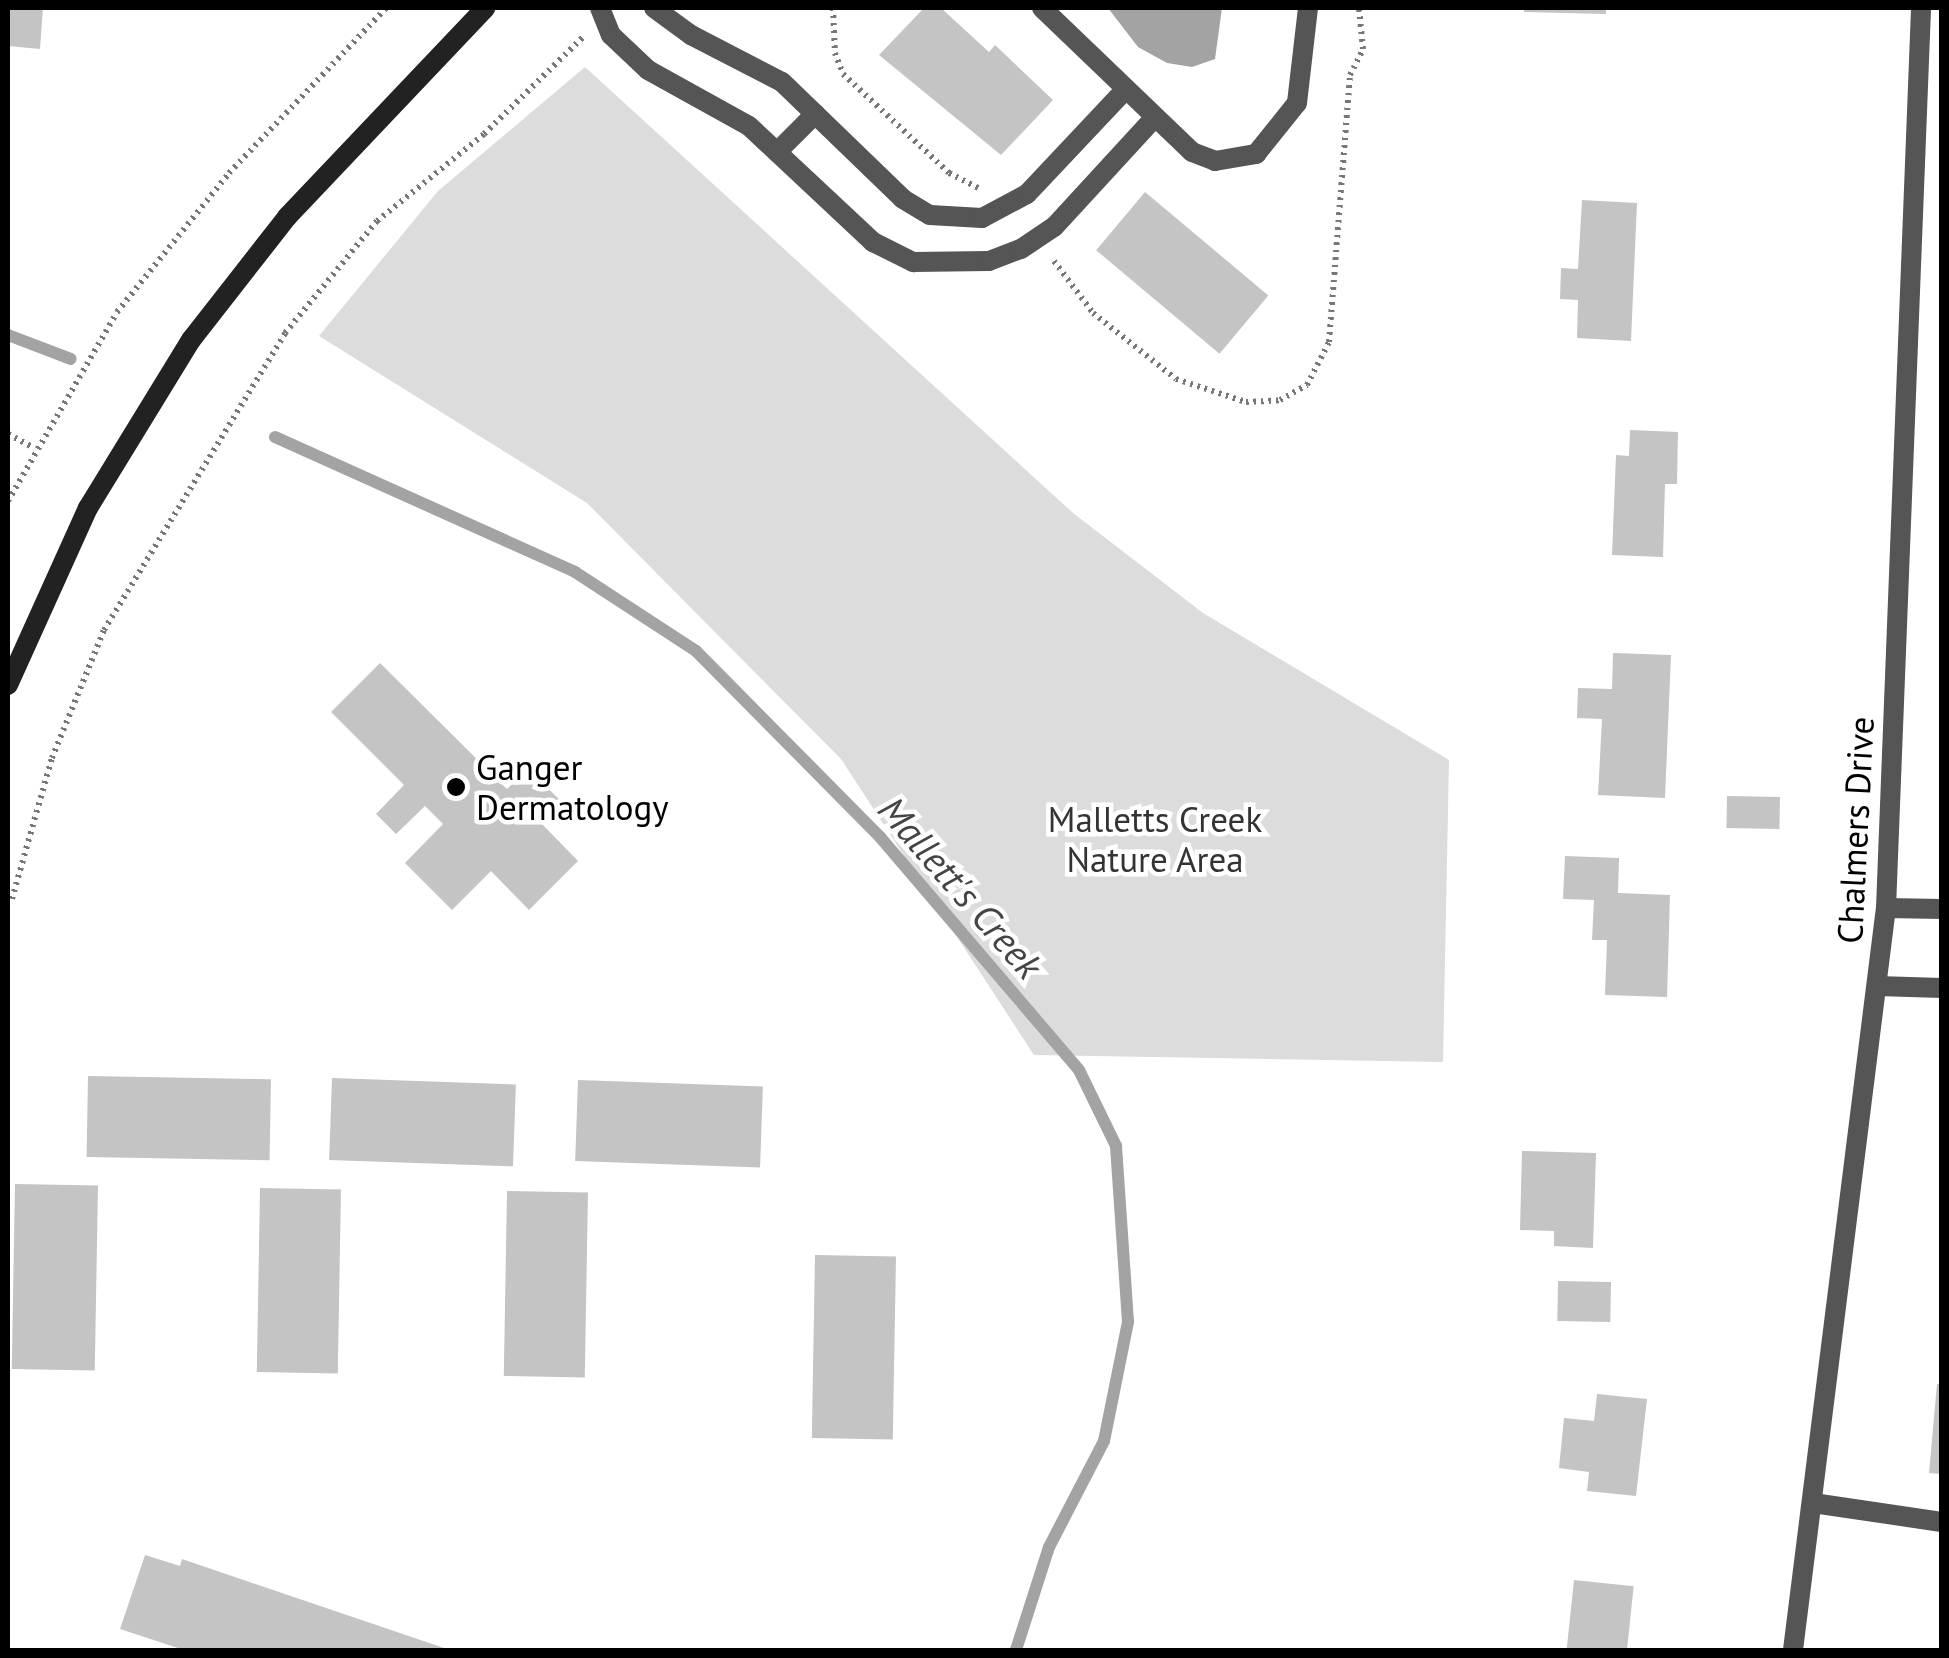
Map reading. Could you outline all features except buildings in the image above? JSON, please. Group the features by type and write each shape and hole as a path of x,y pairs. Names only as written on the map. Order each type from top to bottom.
{"main road":[{"path":"8,685 88,508 191,340 287,217 485,8"}],"street":[{"path":"600,8 611,35 648,70 749,126 873,242 913,262 989,261 1034,241 1155,117"},
{"path":"654,8 691,35 782,82 903,199 930,215 965,219 998,210 1027,194 1124,90"},
{"path":"1042,8 1192,152 1215,161 1256,154 1296,103 1307,62 1308,8"},
{"name":"Chalmers Drive","path":"1793,1650 1886,908 1921,8"},
{"path":"777,152 815,114"},
{"path":"1886,908 1942,909"},
{"path":"1877,986 1942,988"},
{"path":"1813,1503 1942,1522"}],"path":[{"path":"8,501 34,448 118,312 229,173 386,8"},
{"path":"833,8 835,53 844,74 998,210"},
{"path":"1034,241 1078,286 1093,312 1176,378 1246,402 1280,400 1308,385 1329,342 1350,75 1364,48 1359,8"},
{"path":"12,898 52,758 104,630 274,349 377,221 484,134 572,48"},
{"path":"8,434 34,448"}],"green space":[{"name":"Malletts Creek Nature Area","path":"585,67 1073,513 1203,613 1449,760 1443,1062 1034,1055 841,759 587,503 319,336 438,191"}],"shaded area":[{"path":"1108,8 1222,8 1215,59 1192,67 1167,63 1138,47"}],"waterway":[{"name":"Mallett's Creek","path":"8,335 71,359"},
{"name":"Mallett's Creek","path":"275,437 575,572 696,651 880,837 1079,1070 1116,1146 1128,1322 1104,1441 1049,1547 1016,1650"}],"place":[{"name":"Ganger Dermatology","path":"456,787"}]}
